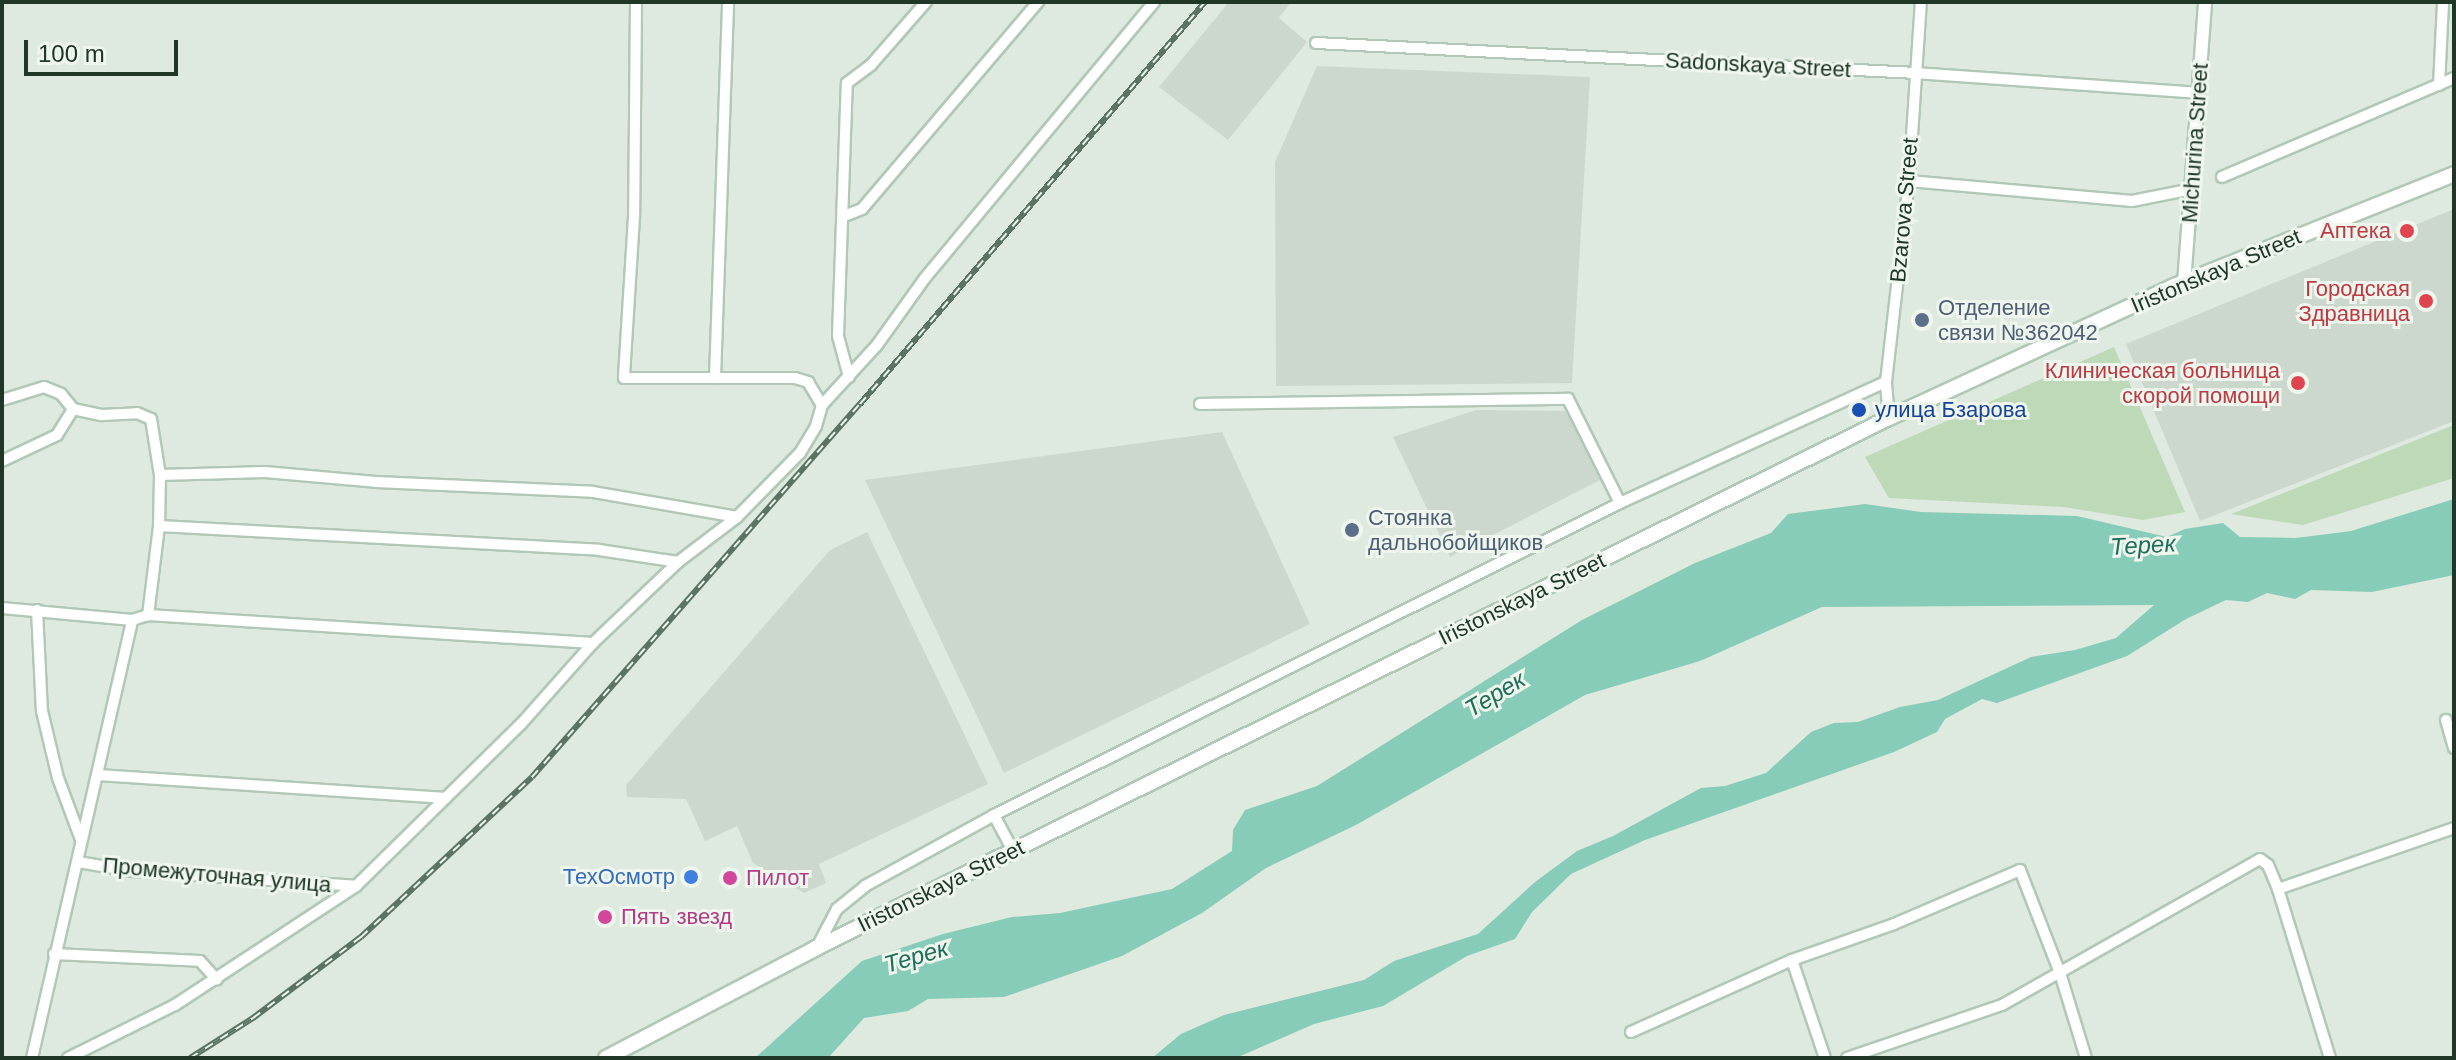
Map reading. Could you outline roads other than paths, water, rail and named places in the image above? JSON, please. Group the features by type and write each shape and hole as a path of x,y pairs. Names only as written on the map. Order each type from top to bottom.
{"main road":[{"name":"Iristonskaya Street","path":"606,1058 816,948 1889,418 2184,283 2454,174"}],"street":[{"path":"636,2 634,217 624,378 795,378 808,382 822,405"},
{"path":"715,378 728,2"},
{"path":"849,377 838,336 847,83 871,65 926,2"},
{"path":"844,216 862,209 1038,2"},
{"path":"68,1058 217,980 356,886 521,724 593,643 678,562 737,517 800,453 816,426 822,405 849,377 934,267 1154,2"},
{"name":"Bzarova Street","path":"1889,418 1886,382 1909,181 1921,2"},
{"name":"Michurina Street","path":"2184,283 2205,2"},
{"path":"2439,85 2443,2"},
{"name":"Sadonskaya Street","path":"1316,43 1916,73 2199,93"},
{"path":"2222,177 2454,78"},
{"path":"1909,181 2132,201 2192,189"},
{"path":"816,948 837,909 865,886 994,815 1620,503 1886,382"},
{"path":"2,400 44,387 61,394 73,409 102,415 137,413 151,419 160,475 159,526 148,615"},
{"path":"1200,404 1568,399 1620,503"},
{"path":"2,461 57,435 73,409"},
{"path":"160,475 265,472 376,482 593,492 737,517"},
{"path":"159,526 599,550 678,562"},
{"path":"2,608 132,620 148,615 593,643"},
{"path":"37,610 42,711 58,778 82,841"},
{"path":"32,1058 132,620"},
{"path":"2446,720 2454,748"},
{"path":"99,775 445,798"},
{"path":"994,815 1013,850"},
{"path":"2278,889 2454,828"},
{"path":"1847,1058 2002,1005 2260,859 2268,865 2278,889 2330,1058"},
{"name":"Промежуточная улица","path":"78,862 132,871 356,886"},
{"path":"1631,1032 1792,960 1894,924 2020,870 2060,973 2086,1058"},
{"path":"54,954 200,961 217,980"},
{"path":"1792,960 1825,1058"}],"water":[{"name":"Терек","path":"2454,499 2454,575 2372,592 2311,590 2295,599 2267,593 2248,602 2226,600 2186,619 2127,656 1997,703 1982,699 1945,719 1937,732 1894,752 1645,840 1571,874 1532,912 1515,939 1467,956 1383,1006 1314,1024 1236,1058 1152,1058 1181,1034 1224,1015 1364,980 1394,961 1478,934 1535,882 1577,851 1613,836 1701,788 1725,786 1766,773 1811,732 1834,723 1858,722 1900,707 1938,700 2031,657 2075,650 2116,638 2154,605 1822,607 1700,661 1585,695 1356,825 1266,868 1202,913 1122,956 1004,997 928,999 908,1011 864,1018 828,1058 755,1058 862,961 943,934 1012,917 1060,913 1172,889 1232,851 1233,830 1245,810 1317,786 1582,620 1695,563 1771,533 1788,514 1865,504 1921,512 2077,516 2167,537 2185,529 2223,523 2240,537 2296,538 2351,531"}],"railway":[{"path":"190,1058 253,1018 361,937 532,777 860,404 1205,2"}],"place":[{"name":"Аптека","path":"2407,231"},
{"name":"Городская Здравница","path":"2426,301"},
{"name":"Отделение связи №362042","path":"1922,320"},
{"name":"Клиническая больница скорой помощи","path":"2298,383"},
{"name":"улица Бзарова","path":"1859,410"},
{"name":"Стоянка дальнобойщиков","path":"1352,530"},
{"name":"ТехОсмотр","path":"691,877"},
{"name":"Пилот","path":"730,878"},
{"name":"Пять звезд","path":"605,917"}]}
